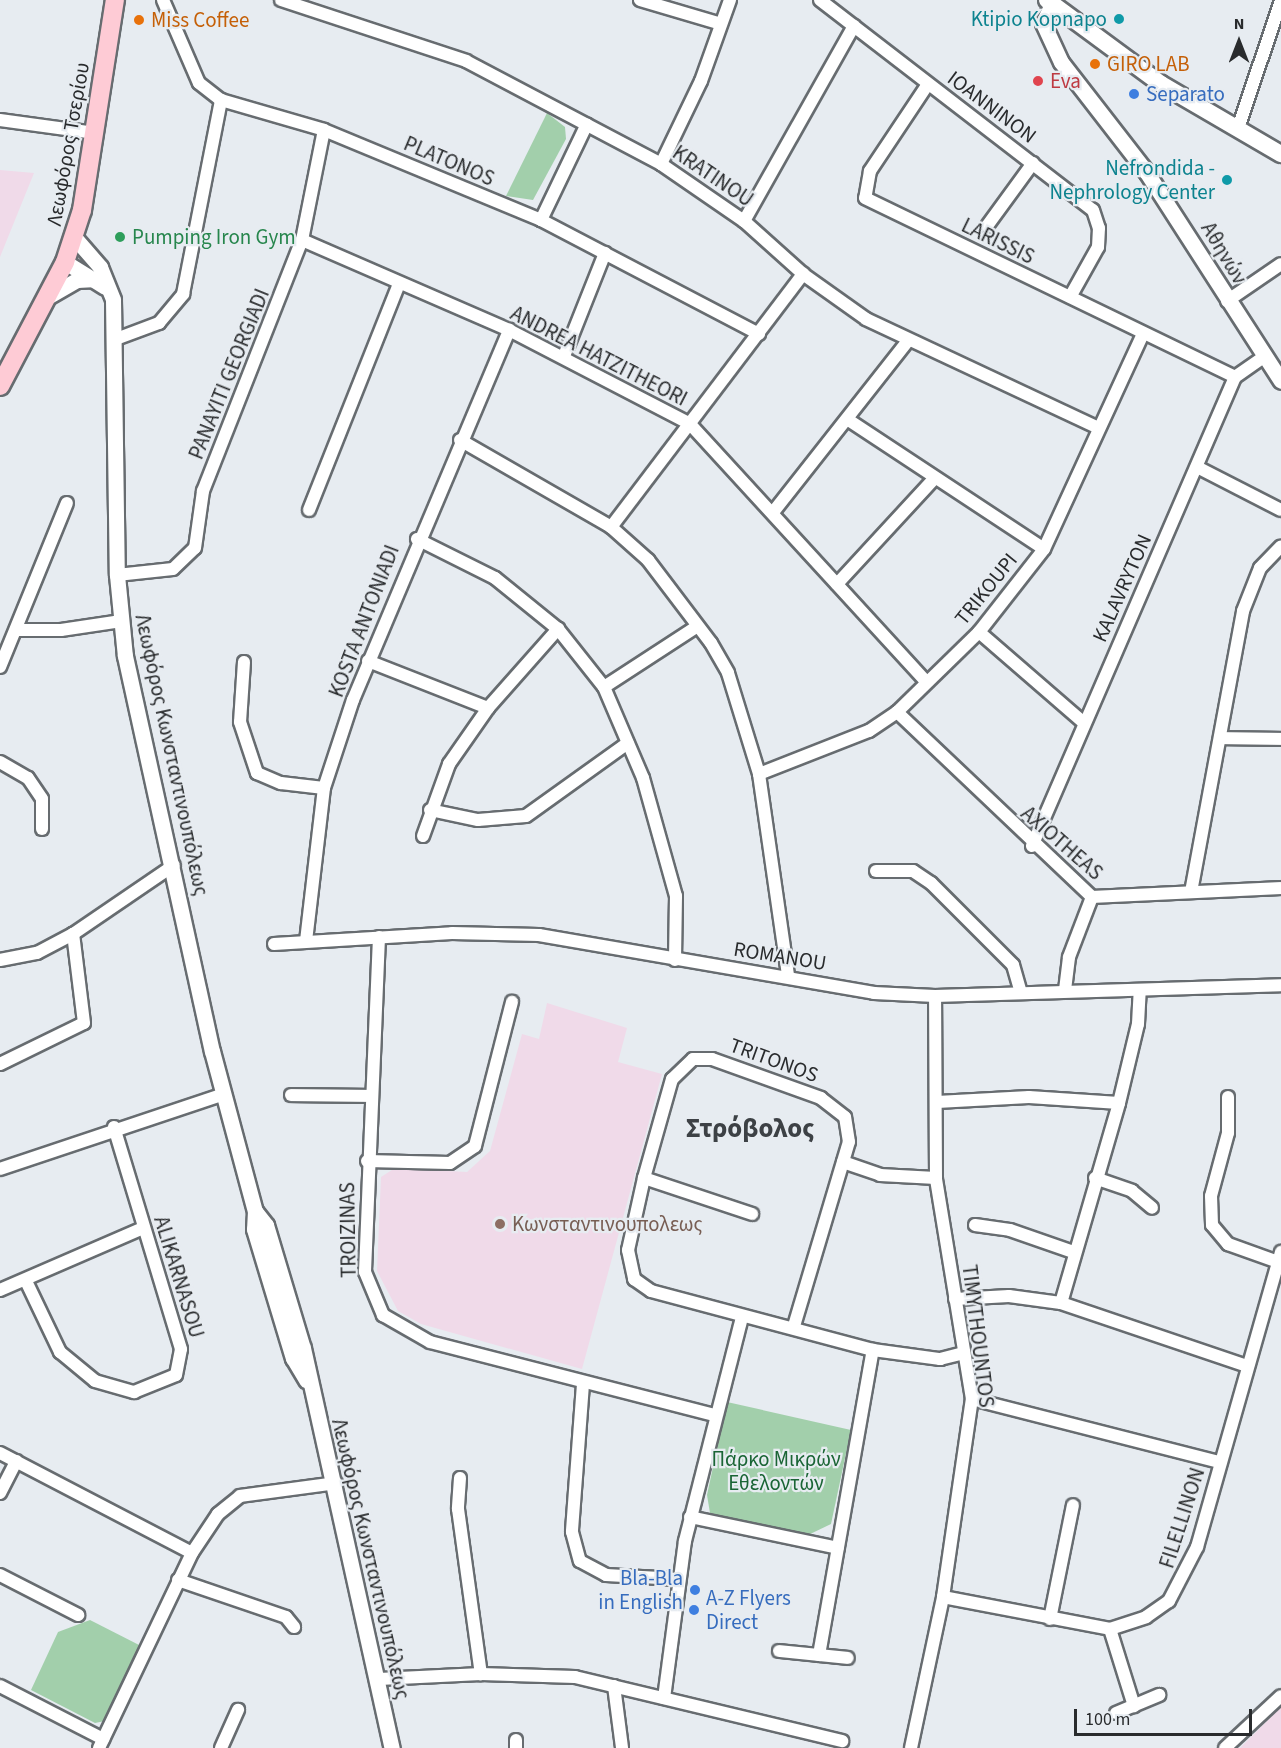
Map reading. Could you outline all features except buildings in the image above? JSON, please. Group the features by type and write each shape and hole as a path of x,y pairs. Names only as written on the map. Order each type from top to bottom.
{"main road":[{"name":"Λεωφόρος Τσερίου","path":"0,386 49,296 74,237 94,133 115,0"},
{"path":"1050,2 1161,84 1281,154"}],"street":[{"name":"PLATONOS","path":"162,0 199,83 221,100 324,130 541,220 759,334"},
{"name":"KRATINOU","path":"281,0 432,45 587,124 661,164 744,221 803,274 908,341 1099,428"},
{"path":"639,0 721,24"},
{"path":"661,164 701,81 730,0"},
{"name":"IOANNINON","path":"820,0 1088,206 1099,228 1098,247 1070,297"},
{"path":"1238,128 1281,1"},
{"name":"Αθηνών","path":"1050,2 1043,23 1061,62 1147,173 1262,358 1281,381"},
{"path":"744,221 854,26"},
{"name":"LARISSIS","path":"928,84 870,171 862,188 865,198 1235,377"},
{"path":"116,339 159,323 183,294 221,100"},
{"path":"0,120 94,133"},
{"path":"541,220 587,124"},
{"name":"PANAYITI GEORGIADI","path":"117,575 173,569 189,558 203,491 302,240 324,130"},
{"path":"987,226 1033,163"},
{"name":"Λεωφόρος Κωνσταντινουπόλεως","path":"74,237 100,267 113,300 116,339 117,575 121,621 224,1095 255,1211 276,1256 303,1348 306,1380 336,1483 392,1748"},
{"name":"ANDREA HATZITHEORI","path":"302,240 564,356 690,424 774,512 926,682"},
{"path":"564,356 605,253"},
{"path":"65,262 99,280 113,300"},
{"path":"1227,301 1281,264"},
{"path":"611,527 803,274"},
{"path":"49,296 77,280 99,280"},
{"path":"309,510 399,284"},
{"name":"KOSTA ANTONIADI","path":"306,941 324,788 368,661 417,539 509,330"},
{"name":"TRIKOUPI","path":"759,774 825,753 897,712 979,632 1044,549 1143,334"},
{"path":"774,512 850,421 908,341"},
{"path":"1235,377 1262,358"},
{"name":"KALAVRYTON","path":"1032,846 1235,377"},
{"path":"850,421 933,480 1044,549"},
{"path":"460,440 611,527 648,560 728,673 759,774 788,976"},
{"path":"1197,467 1281,510"},
{"path":"837,584 933,480"},
{"path":"0,668 67,502"},
{"path":"417,539 495,578 558,629 604,687 628,743 676,896 675,960"},
{"path":"1191,892 1251,586 1281,546"},
{"path":"16,630 61,630 121,621"},
{"path":"604,687 696,627"},
{"path":"423,836 430,810 448,764 488,708 558,629"},
{"path":"979,632 1084,723"},
{"path":"368,661 488,708"},
{"path":"244,662 240,722 257,773 281,783 324,788"},
{"name":"AXIOTHEAS","path":"897,712 1032,846 1092,897 1281,888"},
{"path":"1220,738 1281,739"},
{"path":"430,810 478,820 526,816 628,743"},
{"path":"0,762 28,778 42,799 42,829"},
{"path":"0,960 37,953 73,934 174,865"},
{"path":"876,871 913,871 931,883 1013,965 1020,989"},
{"path":"1065,990 1069,957 1092,897"},
{"path":"0,1064 84,1023 73,934"},
{"name":"ROMANOU","path":"274,944 379,937 539,936 675,960 788,976 874,993 935,996 1020,989 1140,991 1281,985"},
{"name":"TROIZINAS","path":"379,937 367,1161 365,1272 383,1315 430,1342 583,1384 715,1415"},
{"path":"1061,1303 1072,1252 1119,1103 1138,1024 1140,991"},
{"name":"TIMYTHOUNTOS","path":"911,1748 943,1598 972,1399 960,1354 955,1299 936,1178 935,996"},
{"path":"367,1161 450,1163 475,1146 512,1002"},
{"name":"TRITONOS","path":"742,1317 651,1291 630,1272 628,1250 644,1178 672,1079 686,1063 702,1058 838,1107 849,1127 843,1162 794,1326"},
{"path":"0,1169 114,1127 224,1095"},
{"path":"291,1095 370,1096"},
{"path":"937,1102 1029,1097 1119,1103"},
{"path":"1228,1097 1228,1133 1211,1196 1212,1225 1228,1244 1279,1257"},
{"name":"ALIKARNASOU","path":"26,1281 60,1352 95,1381 134,1392 163,1384 176,1375 181,1349 114,1127"},
{"path":"843,1162 880,1175 936,1178"},
{"path":"644,1178 752,1214"},
{"path":"1095,1178 1141,1196 1152,1209"},
{"path":"975,1225 1010,1230 1072,1252"},
{"path":"0,1290 26,1281 143,1227"},
{"name":"FILELLINON","path":"943,1598 1110,1629 1146,1617 1181,1585 1220,1462 1279,1257"},
{"path":"955,1299 1009,1296 1061,1303 1247,1366"},
{"path":"664,1698 678,1579 690,1516 742,1317 794,1326 873,1350 940,1359 960,1354"},
{"path":"819,1655 873,1350"},
{"path":"583,1384 572,1532 577,1555 590,1570 606,1575 678,1579"},
{"path":"972,1399 1220,1462"},
{"path":"0,1453 192,1553"},
{"path":"0,1493 16,1461"},
{"path":"460,1478 458,1509 481,1674"},
{"path":"0,1686 101,1743 178,1580 192,1553 218,1514 240,1496 336,1483"},
{"path":"1050,1619 1073,1505"},
{"path":"690,1516 838,1548"},
{"path":"0,1575 78,1615"},
{"path":"178,1580 286,1617 294,1627"},
{"path":"1110,1629 1134,1706"},
{"path":"779,1651 848,1658"},
{"path":"379,1679 481,1674 575,1677 842,1741"},
{"path":"614,1686 622,1748"},
{"path":"1116,1713 1159,1695"},
{"path":"1225,1748 1281,1696"},
{"path":"221,1748 238,1710"}],"shaded area":[{"path":"0,170 34,173 0,257"},
{"name":"Κωνσταντινουπολεως","path":"547,1003 627,1028 618,1062 662,1074 582,1369 421,1324 398,1311 377,1271 381,1177 395,1168 467,1172 490,1151 522,1034 539,1039"},
{"path":"1281,1707 1281,1748 1240,1748"}],"green space":[{"path":"547,113 565,127 566,139 533,200 506,196"},
{"name":"Πάρκο Μικρών Εθελοντών","path":"727,1402 851,1430 831,1524 806,1536 710,1513 707,1495"},
{"path":"90,1620 143,1647 110,1720 95,1723 31,1690 58,1632"}],"place":[{"name":"Ktipio Kopnapo","path":"1119,19"},
{"name":"Miss Coffee","path":"139,20"},
{"name":"GIRO LAB","path":"1095,64"},
{"name":"Eva","path":"1038,81"},
{"name":"Separato","path":"1134,94"},
{"name":"Nefrondida - Nephrology Center","path":"1227,180"},
{"name":"Pumping Iron Gym","path":"120,237"},
{"name":"Κωνσταντινουπολεως","path":"500,1224"},
{"name":"Bla-Bla in English","path":"695,1590"},
{"name":"A-Z Flyers Direct","path":"694,1610"}],"district":[{"name":"Στρόβολος","path":"750,1129"}]}
